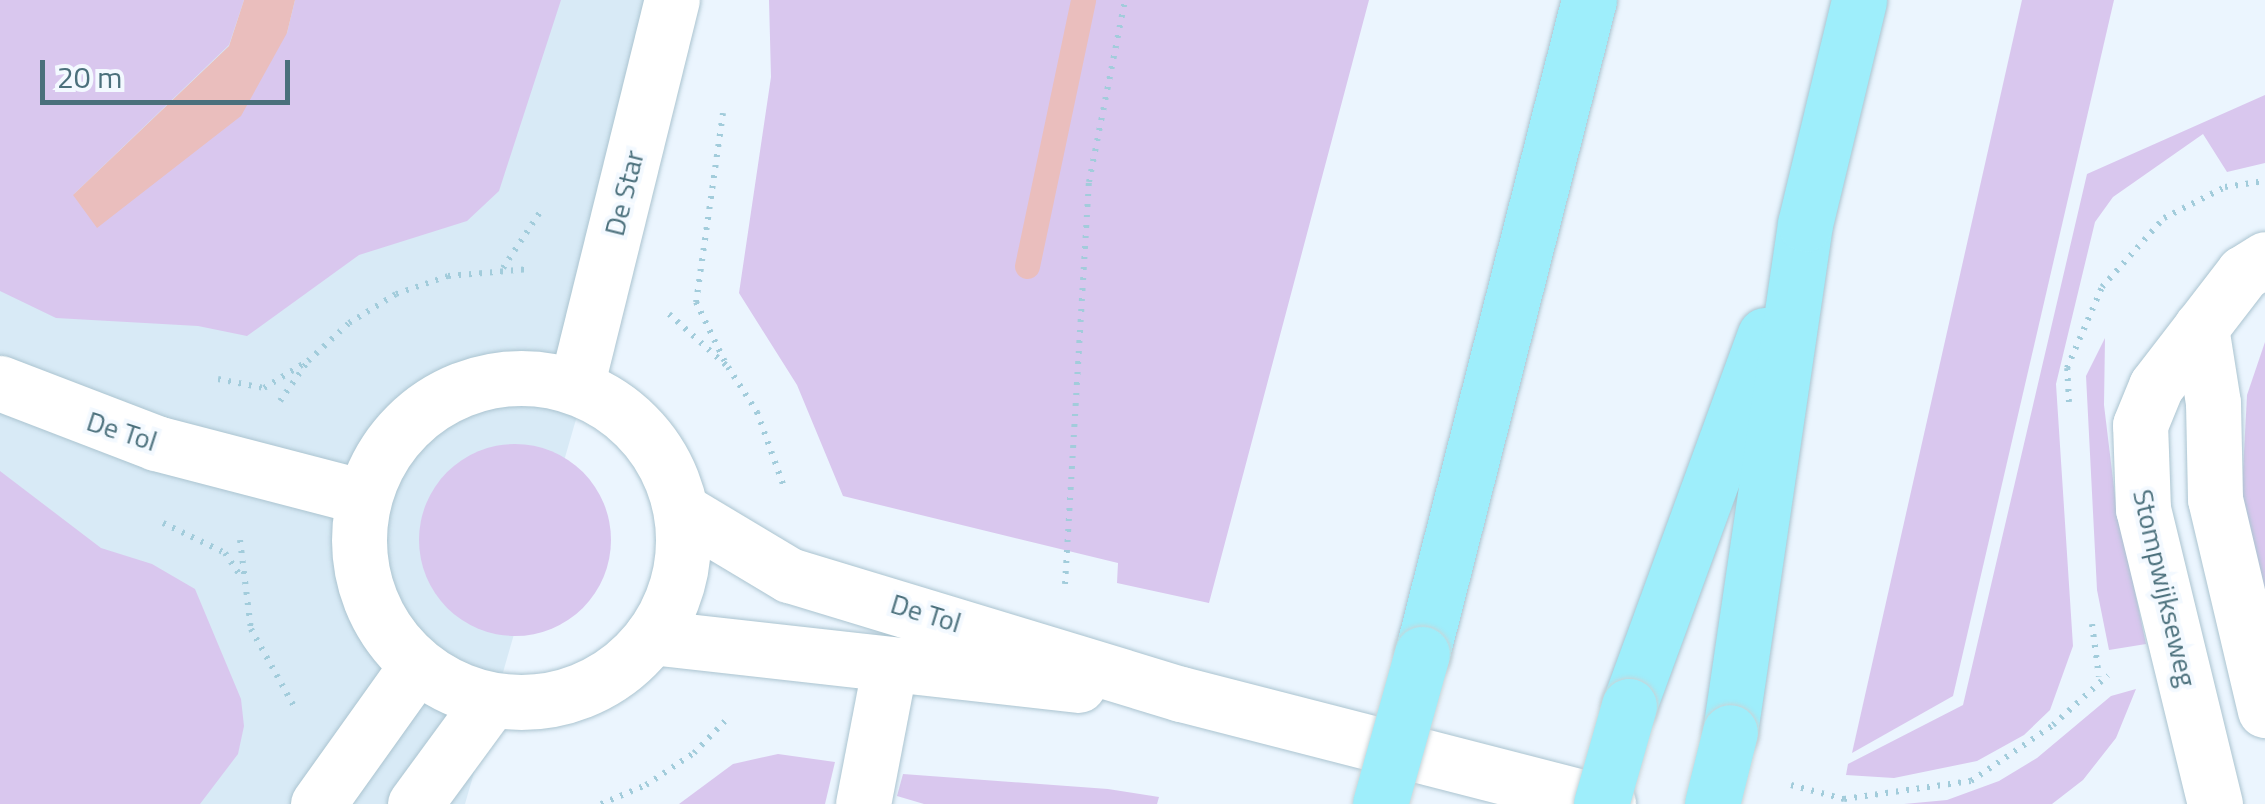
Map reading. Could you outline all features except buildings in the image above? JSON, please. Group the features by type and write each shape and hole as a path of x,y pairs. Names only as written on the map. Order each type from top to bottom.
{"highway":[{"path":"1380,804 1589,0"},
{"path":"1712,804 1730,732 1805,224 1858,0"},
{"path":"1605,804 1629,706 1805,224"}],"street":[{"name":"De Star","path":"576,387 672,0"},
{"name":"Stompwijkseweg","path":"2215,804 2140,477 2140,425 2156,386 2242,273 2265,259"},
{"path":"2201,327 2213,404 2216,499 2265,710"},
{"path":"533,378 576,387 614,406 646,434 669,471 682,511 684,556 672,598 651,638 619,669 580,691 536,702 491,700 417,665 386,630 366,589 358,543 364,496 382,456 410,422 446,396 488,380 533,378"},
{"name":"De Tol","path":"0,383 156,443 364,496"},
{"name":"De Tol","path":"682,511 789,575 1181,694 1605,804"},
{"name":"De Tol","path":"651,638 889,669 1181,694"},
{"path":"318,804 417,665"},
{"path":"863,804 889,669"},
{"path":"415,804 491,700"}],"path":[{"path":"1065,590 1089,182 1126,0"},
{"path":"724,108 696,302 728,367 757,412 786,495"},
{"path":"602,282 671,315 728,367"},
{"path":"602,804 694,753 734,710"}],"shaded area":[{"path":"0,0 697,0 465,804 0,804"},
{"path":"0,0 244,0 229,45 73,195 287,33 295,0 561,0 499,191 467,221 359,255 247,336 198,326 56,318 0,291"},
{"path":"244,0 295,0 287,33 241,116 97,228 73,195 229,46"},
{"path":"769,0 1369,0 1209,603 1117,583 1118,563 843,496 797,385 739,293 771,77"},
{"path":"2022,0 2114,0 1953,696 1852,753"},
{"path":"2265,95 2265,163 2227,172 2203,134 2113,197 2095,222 2056,384 2073,646 2050,710 2024,735 1977,761 1894,778 1846,775 1848,764 1963,705 2087,174"},
{"path":"2105,338 2104,405 2115,496 2146,644 2109,650 2097,590 2086,376"},
{"path":"2265,342 2265,609 2241,511 2247,395"},
{"path":"515,444 552,451 583,472 604,503 611,540 604,577 583,608 552,629 515,636 478,629 447,608 426,577 419,540 426,503 447,472 478,451"},
{"path":"0,471 101,548 152,564 195,589 241,699 244,726 238,754 200,804 0,804"},
{"path":"2136,689 2116,738 2083,780 2052,804 1904,804 1947,800 1999,781 2037,758 2111,696"},
{"path":"778,754 835,762 825,804 679,804 733,764"},
{"path":"903,774 1108,789 1159,797 1157,804 924,804 897,796"}],"waterway":[{"path":"1027,266 1083,0"}]}
